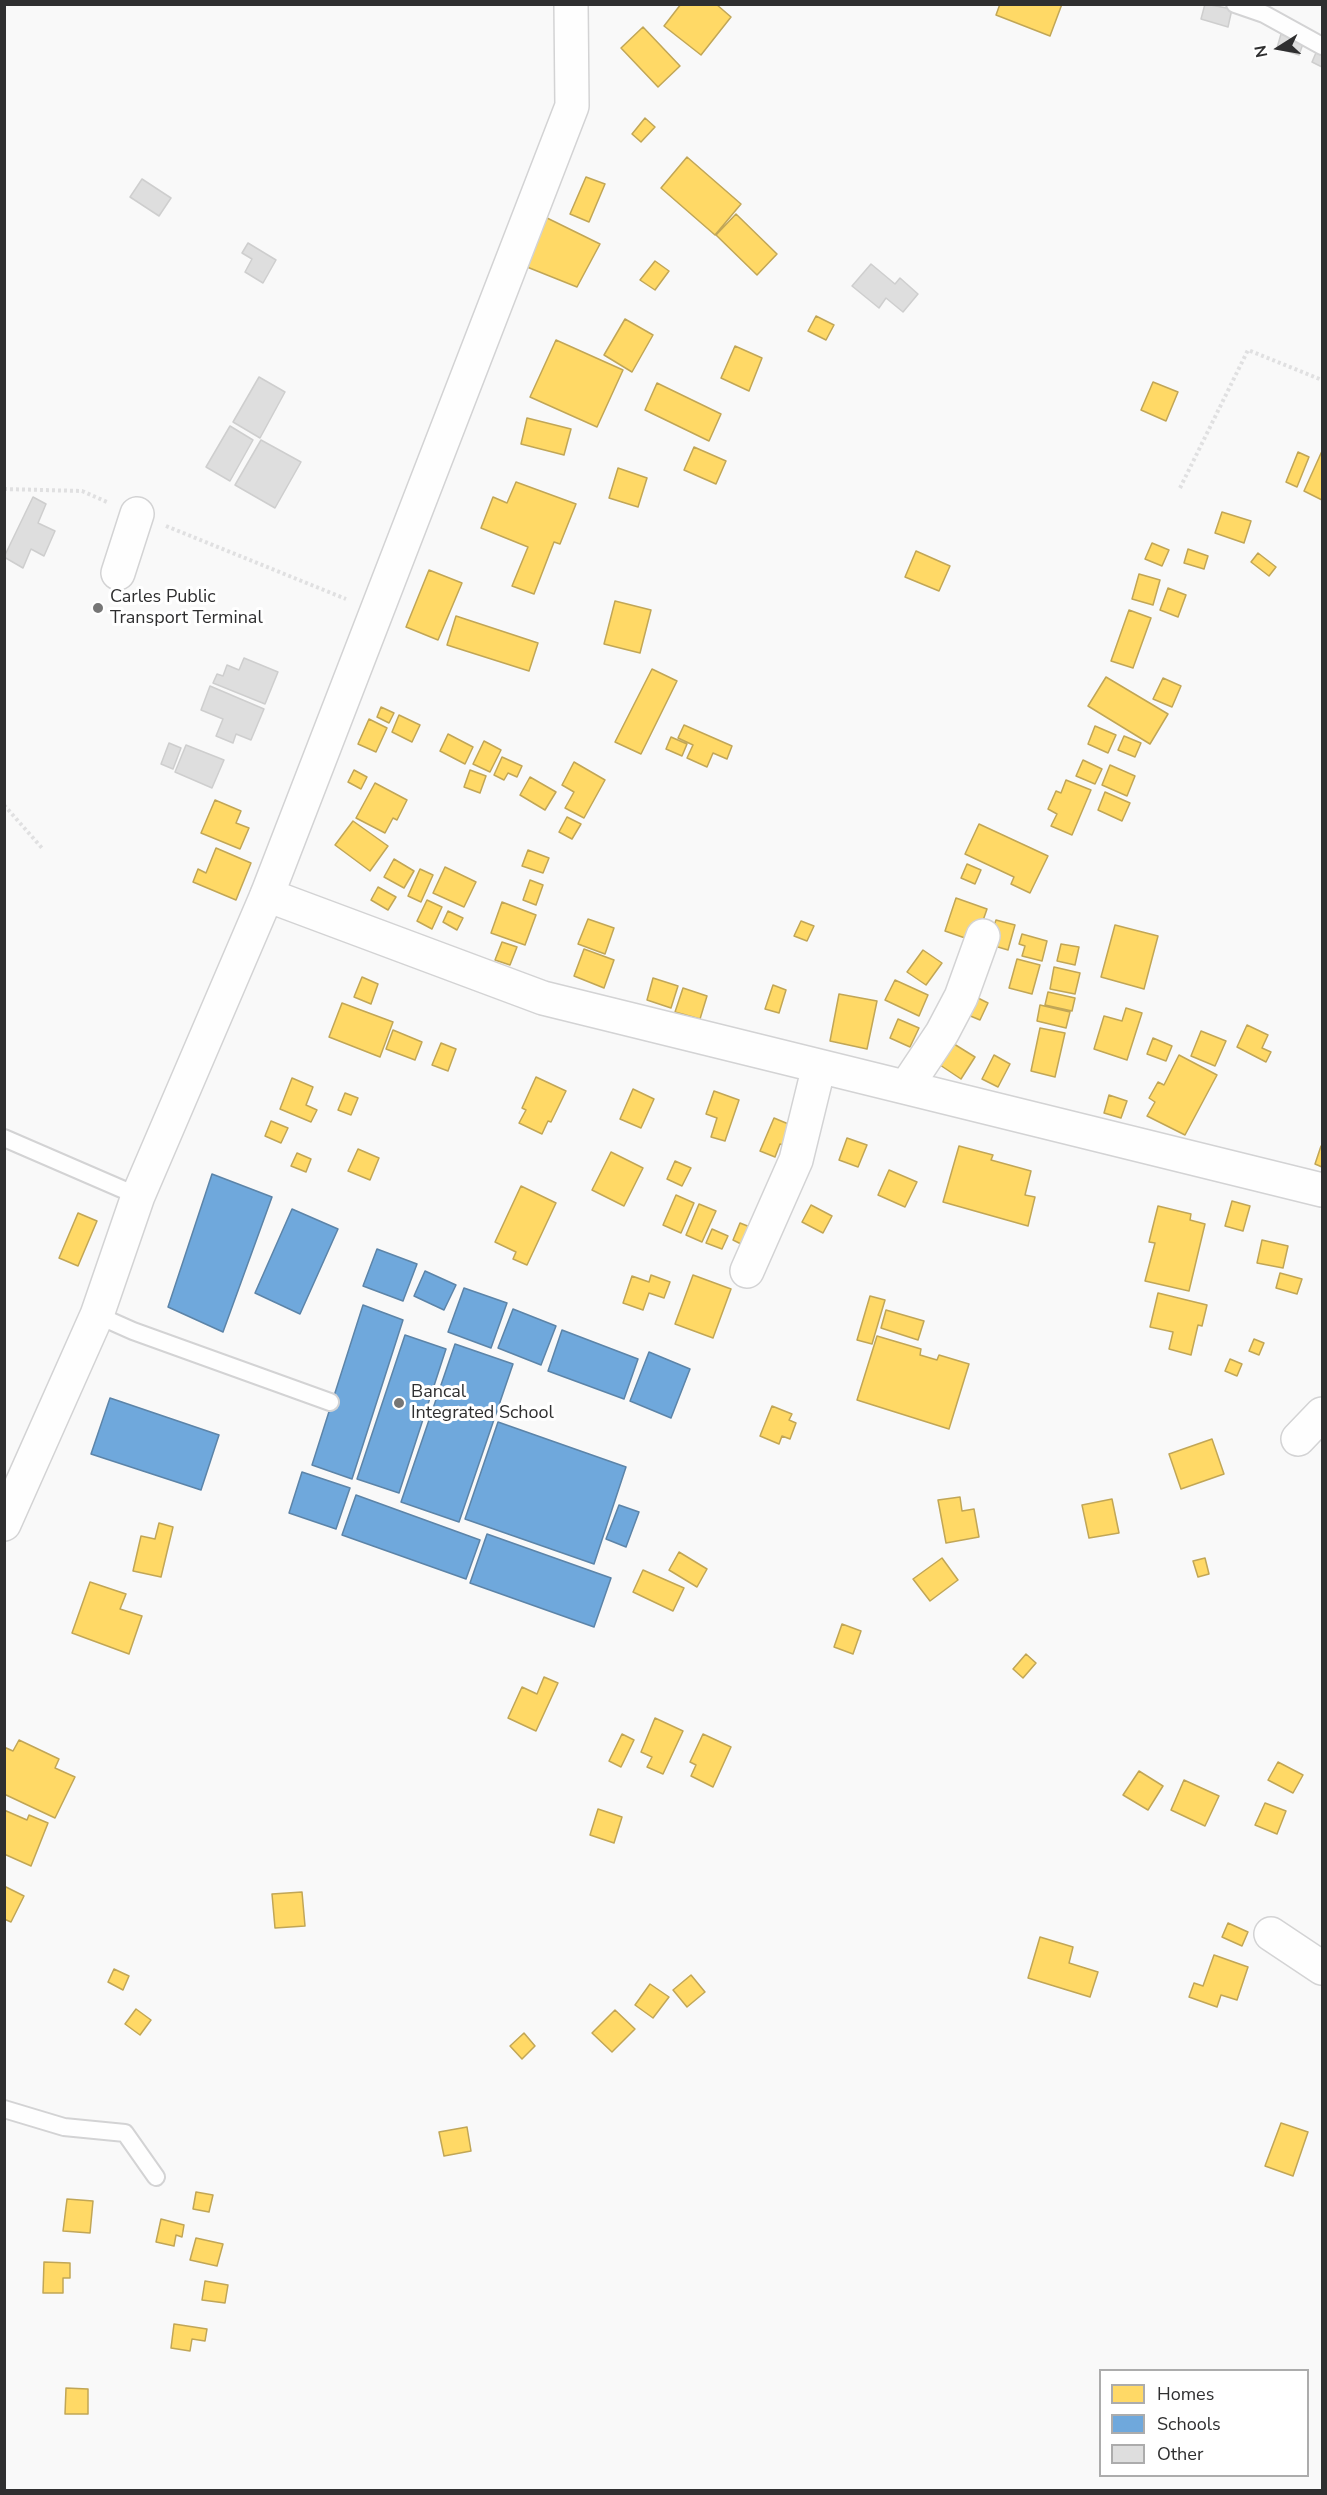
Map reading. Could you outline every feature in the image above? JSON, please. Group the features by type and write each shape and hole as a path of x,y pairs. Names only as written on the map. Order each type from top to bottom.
{"street":[{"path":"4,1524 98,1315 138,1196 267,895 572,106 571,4"},
{"path":"118,573 137,514"},
{"path":"267,895 543,998 1323,1190"},
{"path":"906,1087 942,1033 961,997 983,936"},
{"path":"747,1271 796,1160 819,1066"},
{"path":"1298,1439 1323,1414"},
{"path":"1271,1934 1323,1968"}],"lane":[{"path":"1235,4 1264,14 1323,46"},
{"path":"4,1138 138,1196"},
{"path":"98,1315 132,1331 330,1402"},
{"path":"4,2109 64,2127 125,2133 156,2177"}],"path":[{"path":"1180,488 1248,350 1323,380"},
{"path":"4,489 82,491 376,611"},
{"path":"4,805 42,848"}],"building: Homes":[{"path":"681,4 716,4 731,17 701,55 664,26"},
{"path":"1000,4 1062,4 1050,36 996,15"},
{"path":"643,27 680,66 658,87 621,48"},
{"path":"645,118 655,127 641,142 632,134"},
{"path":"687,157 741,204 715,235 661,188"},
{"path":"586,177 605,184 589,222 570,214"},
{"path":"736,214 777,254 757,275 716,235"},
{"path":"545,217 600,244 577,287 527,267"},
{"path":"655,261 669,271 655,290 640,280"},
{"path":"816,316 834,325 826,340 808,331"},
{"path":"625,319 653,335 632,372 604,355"},
{"path":"556,340 623,370 597,427 530,397"},
{"path":"735,346 762,358 749,391 721,378"},
{"path":"1153,382 1178,392 1166,421 1141,410"},
{"path":"657,383 721,414 709,441 645,410"},
{"path":"527,418 571,429 564,455 521,444"},
{"path":"694,447 726,461 716,484 684,470"},
{"path":"1322,451 1322,500 1304,491"},
{"path":"1298,452 1309,457 1297,487 1286,482"},
{"path":"618,468 647,478 638,507 609,498"},
{"path":"516,482 576,504 560,544 554,542 534,594 512,586 528,547 481,528 493,497 507,503"},
{"path":"1222,512 1251,521 1244,543 1215,533"},
{"path":"1152,543 1169,550 1162,566 1145,559"},
{"path":"1188,549 1208,556 1204,569 1184,563"},
{"path":"916,551 950,566 939,591 905,577"},
{"path":"1258,553 1276,567 1269,576 1251,562"},
{"path":"429,570 462,583 438,640 406,627"},
{"path":"1139,574 1160,580 1153,605 1132,599"},
{"path":"1168,588 1186,595 1178,617 1160,610"},
{"path":"615,601 651,610 640,653 604,644"},
{"path":"1129,610 1151,618 1133,668 1111,661"},
{"path":"456,616 538,643 529,671 447,645"},
{"path":"652,669 677,681 641,754 615,742"},
{"path":"1106,677 1168,714 1150,744 1088,706"},
{"path":"1163,678 1181,686 1172,707 1153,699"},
{"path":"381,707 394,713 389,723 377,717"},
{"path":"399,715 420,725 412,742 392,732"},
{"path":"369,719 387,728 376,752 358,744"},
{"path":"684,725 732,746 727,759 713,753 707,767 687,758 693,745 678,738"},
{"path":"1095,726 1116,735 1108,753 1088,744"},
{"path":"448,734 473,747 465,764 440,751"},
{"path":"1124,736 1141,743 1135,757 1118,750"},
{"path":"671,737 687,744 682,756 666,749"},
{"path":"484,741 501,750 490,772 473,764"},
{"path":"502,757 522,766 517,777 508,773 504,780 494,775"},
{"path":"1083,760 1102,769 1095,784 1076,776"},
{"path":"574,762 605,780 584,818 565,808 574,792 562,785"},
{"path":"1110,765 1135,776 1127,796 1102,785"},
{"path":"354,770 367,777 361,789 348,782"},
{"path":"470,770 486,776 480,793 464,787"},
{"path":"530,777 556,792 545,810 520,795"},
{"path":"1066,780 1091,790 1072,835 1051,826 1057,814 1048,809 1056,791 1061,793"},
{"path":"375,783 407,800 397,820 393,818 385,833 356,818"},
{"path":"1105,792 1130,803 1122,821 1098,810"},
{"path":"215,800 241,811 236,823 249,828 240,849 201,833"},
{"path":"567,817 581,824 572,839 559,832"},
{"path":"353,821 388,846 370,871 335,845"},
{"path":"979,824 1048,856 1030,893 1011,884 1014,877 965,854"},
{"path":"216,848 251,863 236,900 193,882 198,869 206,873"},
{"path":"528,850 549,858 543,873 522,866"},
{"path":"394,859 414,871 404,888 384,877"},
{"path":"967,864 981,870 975,884 961,878"},
{"path":"445,867 476,882 464,907 433,893"},
{"path":"420,869 433,875 421,902 408,896"},
{"path":"530,880 543,885 536,905 523,900"},
{"path":"378,887 396,897 388,910 371,900"},
{"path":"956,898 987,909 979,932 968,929 965,938 945,931"},
{"path":"427,900 442,907 432,929 417,921"},
{"path":"502,902 536,915 525,945 491,933"},
{"path":"448,911 463,918 457,930 443,922"},
{"path":"588,919 614,928 605,954 578,944"},
{"path":"996,920 1015,925 1008,950 988,944"},
{"path":"801,921 814,926 807,941 794,936"},
{"path":"1115,925 1158,936 1144,989 1101,977"},
{"path":"1022,934 1047,941 1042,961 1022,956 1025,946 1019,944"},
{"path":"502,942 517,947 510,965 495,960"},
{"path":"1061,944 1079,947 1075,965 1057,961"},
{"path":"584,949 614,960 604,988 574,976"},
{"path":"923,950 942,963 926,985 907,972"},
{"path":"1017,959 1040,965 1032,994 1009,988"},
{"path":"1054,967 1080,973 1075,994 1050,989"},
{"path":"362,977 378,984 371,1004 354,997"},
{"path":"653,978 678,986 671,1008 647,1000"},
{"path":"895,980 928,995 919,1016 885,1000"},
{"path":"773,985 786,990 779,1013 765,1009"},
{"path":"683,988 707,996 700,1019 675,1012"},
{"path":"1048,992 1075,998 1072,1011 1045,1005"},
{"path":"839,994 877,1001 867,1049 830,1041"},
{"path":"976,997 988,1003 980,1020 968,1015"},
{"path":"342,1003 393,1022 380,1057 329,1037"},
{"path":"1040,1005 1070,1012 1066,1028 1037,1021"},
{"path":"1126,1008 1142,1013 1127,1060 1094,1049 1104,1016 1122,1021"},
{"path":"898,1019 919,1028 910,1047 890,1038"},
{"path":"1247,1025 1268,1035 1262,1048 1271,1052 1266,1062 1237,1047"},
{"path":"1040,1028 1065,1033 1055,1077 1031,1071"},
{"path":"393,1030 422,1042 415,1060 386,1049"},
{"path":"1201,1031 1226,1041 1215,1066 1191,1056"},
{"path":"1153,1038 1172,1046 1166,1061 1147,1054"},
{"path":"441,1043 456,1049 448,1071 432,1065"},
{"path":"954,1044 975,1057 961,1079 940,1065"},
{"path":"994,1055 1010,1064 998,1087 982,1079"},
{"path":"1179,1055 1217,1075 1185,1135 1147,1116 1155,1102 1149,1098 1158,1082 1164,1085"},
{"path":"536,1077 566,1091 551,1122 548,1121 542,1134 519,1123 526,1110 522,1108"},
{"path":"292,1078 313,1087 306,1105 317,1110 311,1122 280,1109"},
{"path":"633,1089 654,1099 641,1128 620,1119"},
{"path":"714,1091 739,1100 725,1141 711,1137 717,1118 706,1114"},
{"path":"345,1093 358,1098 351,1115 338,1110"},
{"path":"1109,1095 1127,1101 1121,1118 1104,1113"},
{"path":"774,1118 798,1128 790,1147 780,1144 775,1157 760,1151"},
{"path":"271,1121 288,1128 281,1143 265,1136"},
{"path":"847,1138 867,1145 858,1167 839,1160"},
{"path":"959,1146 993,1155 991,1160 1031,1171 1025,1195 1035,1197 1028,1226 943,1202"},
{"path":"1322,1146 1322,1167 1315,1164"},
{"path":"358,1149 379,1158 370,1180 348,1171"},
{"path":"611,1152 643,1168 624,1206 592,1190"},
{"path":"297,1153 311,1159 306,1172 291,1166"},
{"path":"675,1161 691,1168 682,1186 667,1179"},
{"path":"889,1170 917,1182 905,1207 878,1195"},
{"path":"521,1186 556,1203 527,1265 513,1259 516,1252 495,1242"},
{"path":"676,1195 694,1203 681,1233 663,1225"},
{"path":"1232,1201 1250,1206 1243,1231 1225,1226"},
{"path":"699,1204 716,1211 702,1242 686,1235"},
{"path":"811,1205 832,1216 823,1233 802,1222"},
{"path":"1158,1206 1191,1214 1190,1220 1205,1224 1189,1291 1145,1281 1155,1243 1149,1242"},
{"path":"78,1213 97,1221 78,1266 59,1258"},
{"path":"740,1223 755,1229 747,1247 733,1240"},
{"path":"712,1229 728,1236 722,1249 706,1243"},
{"path":"1262,1240 1288,1246 1283,1268 1257,1263"},
{"path":"1280,1273 1302,1279 1297,1294 1276,1288"},
{"path":"651,1275 670,1282 664,1298 649,1293 643,1310 623,1303 632,1276 649,1282"},
{"path":"693,1275 731,1289 713,1338 675,1324"},
{"path":"1158,1293 1207,1305 1202,1326 1198,1325 1191,1355 1169,1349 1173,1332 1150,1327"},
{"path":"870,1296 885,1300 872,1344 857,1340"},
{"path":"886,1310 924,1321 918,1340 881,1328"},
{"path":"877,1336 921,1349 920,1355 937,1360 939,1355 969,1364 949,1429 857,1400"},
{"path":"1254,1339 1264,1343 1259,1355 1249,1351"},
{"path":"1230,1359 1242,1364 1237,1376 1225,1371"},
{"path":"772,1406 792,1414 789,1420 796,1423 790,1439 782,1436 779,1444 760,1436"},
{"path":"1212,1439 1224,1474 1181,1489 1169,1454"},
{"path":"960,1497 962,1511 974,1509 979,1537 946,1543 938,1500"},
{"path":"1112,1499 1119,1533 1089,1538 1082,1505"},
{"path":"159,1523 173,1527 161,1577 133,1571 141,1536 155,1539"},
{"path":"679,1552 707,1569 697,1587 669,1570"},
{"path":"942,1558 958,1580 930,1601 913,1579"},
{"path":"1205,1558 1209,1574 1198,1577 1193,1561"},
{"path":"643,1570 684,1588 673,1611 633,1592"},
{"path":"90,1582 126,1594 120,1609 142,1616 129,1654 72,1633"},
{"path":"842,1624 861,1631 853,1654 834,1647"},
{"path":"1026,1654 1036,1663 1023,1678 1013,1669"},
{"path":"544,1677 558,1683 536,1731 508,1718 522,1687 537,1694"},
{"path":"655,1718 683,1731 663,1774 647,1767 652,1757 641,1752"},
{"path":"622,1734 634,1740 621,1767 609,1761"},
{"path":"703,1734 731,1747 713,1787 691,1776 696,1765 690,1762"},
{"path":"19,1740 59,1759 55,1768 75,1777 55,1818 4,1794 4,1747 13,1751"},
{"path":"1278,1762 1303,1775 1293,1793 1268,1780"},
{"path":"1139,1771 1163,1786 1148,1810 1123,1795"},
{"path":"1184,1780 1219,1796 1205,1826 1171,1810"},
{"path":"1265,1803 1286,1811 1277,1834 1255,1825"},
{"path":"598,1809 622,1817 614,1843 590,1835"},
{"path":"4,1810 27,1820 29,1815 48,1823 31,1866 4,1854"},
{"path":"4,1886 24,1896 11,1922 4,1919"},
{"path":"302,1892 305,1926 275,1928 272,1894"},
{"path":"1228,1923 1248,1932 1242,1946 1222,1937"},
{"path":"1040,1937 1073,1947 1069,1963 1098,1972 1090,1997 1028,1978"},
{"path":"1214,1955 1248,1967 1237,2000 1221,1995 1217,2007 1189,1997 1194,1983 1203,1986"},
{"path":"114,1969 129,1976 123,1990 108,1982"},
{"path":"691,1975 705,1992 687,2007 673,1990"},
{"path":"650,1984 669,1997 653,2018 635,2005"},
{"path":"136,2009 151,2020 140,2035 125,2024"},
{"path":"615,2010 635,2029 612,2052 592,2033"},
{"path":"524,2033 535,2046 522,2059 510,2046"},
{"path":"1281,2123 1308,2132 1293,2176 1265,2166"},
{"path":"467,2127 471,2151 444,2156 439,2132"},
{"path":"196,2192 213,2195 209,2212 193,2209"},
{"path":"67,2199 93,2201 90,2233 63,2231"},
{"path":"161,2219 184,2225 182,2237 176,2235 174,2246 156,2242"},
{"path":"196,2238 223,2244 217,2266 190,2260"},
{"path":"44,2262 70,2263 70,2278 63,2278 63,2293 43,2293"},
{"path":"205,2281 228,2285 225,2303 202,2300"},
{"path":"174,2324 207,2329 205,2341 192,2339 190,2351 171,2348"},
{"path":"66,2388 88,2389 88,2414 65,2414"}],"building: Schools":[{"path":"212,1174 272,1197 223,1332 168,1307"},
{"path":"292,1209 338,1229 300,1314 255,1293"},
{"path":"377,1249 417,1264 403,1301 363,1286"},
{"path":"425,1271 456,1285 444,1310 414,1296"},
{"path":"464,1288 507,1303 491,1348 448,1332"},
{"path":"363,1305 403,1320 352,1479 312,1465"},
{"path":"513,1309 556,1326 541,1365 498,1348"},
{"path":"562,1330 638,1359 624,1399 548,1371"},
{"path":"405,1335 446,1349 399,1493 357,1479"},
{"path":"455,1344 513,1364 459,1522 401,1502"},
{"path":"649,1352 690,1369 671,1418 630,1401"},
{"path":"110,1398 219,1435 201,1490 91,1454"},
{"path":"498,1422 626,1467 594,1564 465,1519"},
{"path":"302,1472 350,1488 336,1529 289,1513"},
{"path":"356,1495 480,1540 466,1579 342,1535"},
{"path":"619,1505 639,1512 626,1547 606,1539"},
{"path":"487,1534 611,1578 594,1627 470,1583"}],"building: Other":[{"path":"1205,4 1232,9 1228,27 1201,19"},
{"path":"1281,34 1304,41 1299,55 1277,48"},
{"path":"1318,48 1322,50 1322,67 1312,62"},
{"path":"142,179 171,198 159,216 130,197"},
{"path":"248,243 276,260 263,283 245,272 252,259 242,253"},
{"path":"871,264 895,284 900,278 918,294 903,312 886,298 879,308 852,286"},
{"path":"259,377 285,392 260,438 233,422"},
{"path":"230,426 253,440 230,481 206,467"},
{"path":"261,440 301,462 275,508 235,485"},
{"path":"33,497 46,504 38,523 55,531 44,556 31,549 23,568 4,557"},
{"path":"244,658 278,672 265,704 213,683 217,674 223,676 227,665 239,670"},
{"path":"210,686 264,709 251,740 236,734 233,743 216,736 223,719 201,710"},
{"path":"169,743 181,748 173,769 161,764"},
{"path":"186,745 224,760 212,788 175,772"}],"place":[{"name":"Carles Public Transport Terminal","path":"98,608"},
{"name":"Bancal Integrated School","path":"399,1403"}]}
